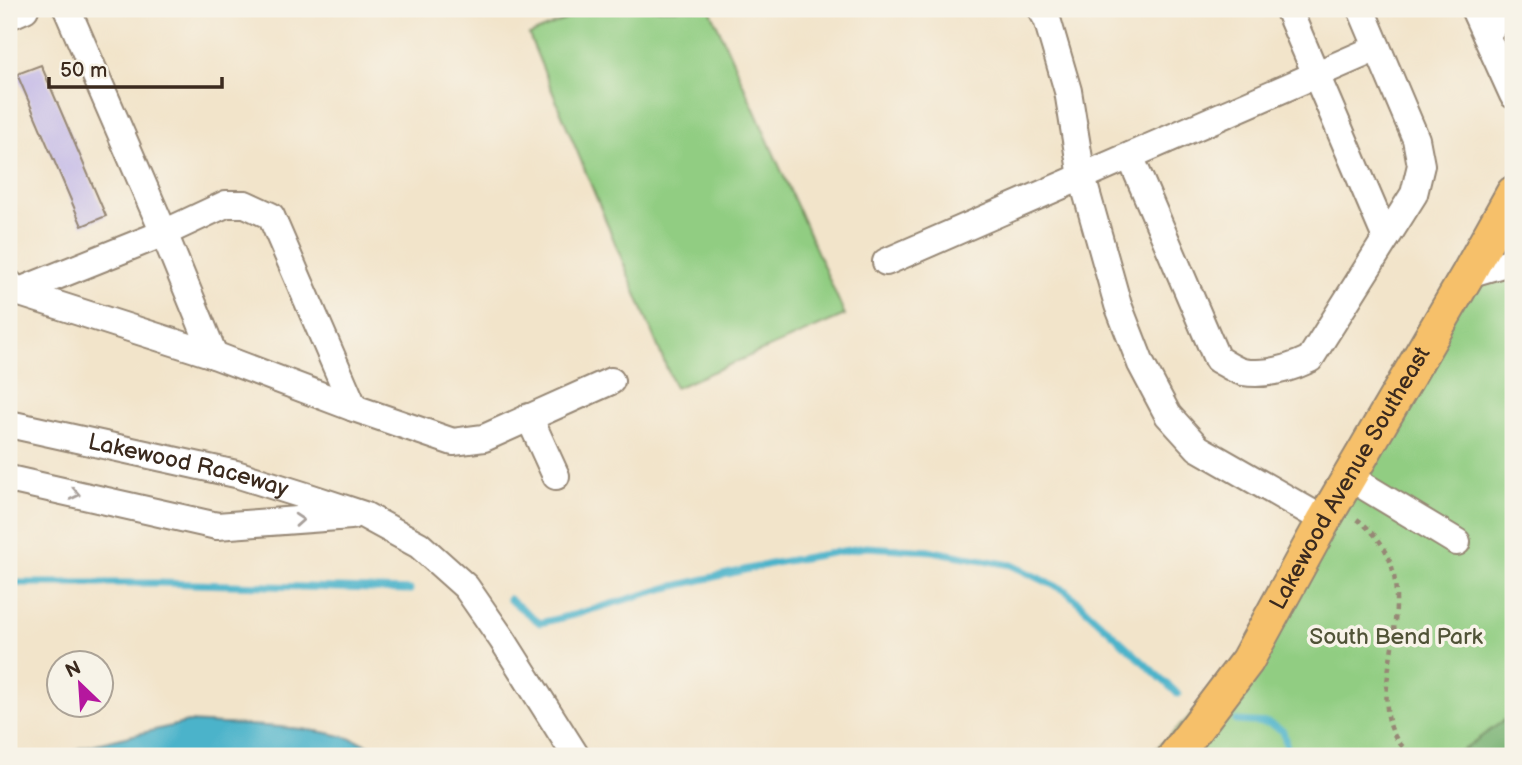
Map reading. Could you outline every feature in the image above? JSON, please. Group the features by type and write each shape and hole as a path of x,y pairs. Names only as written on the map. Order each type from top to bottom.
{"main road":[{"name":"Lakewood Avenue Southeast","path":"1175,756 1247,661 1336,500 1513,193"}],"street":[{"path":"9,16 25,9"},
{"path":"67,9 214,355"},
{"path":"1041,9 1047,19 1068,91 1082,177 1118,304 1141,364 1168,415 1198,448 1457,542"},
{"path":"1288,9 1386,238"},
{"path":"1130,156 1217,359 1241,371 1260,373 1288,369 1310,359 1414,194 1421,165 1416,139 1360,9"},
{"path":"1474,9 1513,95"},
{"path":"1486,35 1506,9"},
{"path":"886,262 1377,48"},
{"path":"13,288 164,233 226,204 245,204 271,216 354,408"},
{"path":"1468,274 1513,261"},
{"path":"13,288 214,355 453,442 484,438 611,381"},
{"path":"530,417 556,476"},
{"name":"Lakewood Raceway","path":"9,424 236,474 364,515 419,545 466,587 576,756"},
{"name":"Lakewood Raceway","path":"9,480 217,526 364,515"}],"path":[{"path":"1336,500 1371,530 1388,555 1395,585 1395,627 1386,691 1388,720 1393,735 1405,751 1415,756"}],"green space":[{"path":"591,9 710,9 845,315 675,388 529,35"},
{"name":"South Bend Park","path":"1468,274 1513,280 1513,756 1149,756 1247,661"},
{"path":"1513,714 1513,756 1454,756"}],"water":[{"path":"188,722 321,732 361,742 391,756 69,756 80,748"}],"building":[{"path":"41,65 106,216 82,226 17,74"}],"waterway":[{"path":"509,599 540,623 666,588 775,563 866,547 932,551 1011,565 1066,591 1178,694"},
{"path":"9,581 410,590"},
{"path":"1236,721 1268,723 1283,731 1288,752 1292,756"}]}
